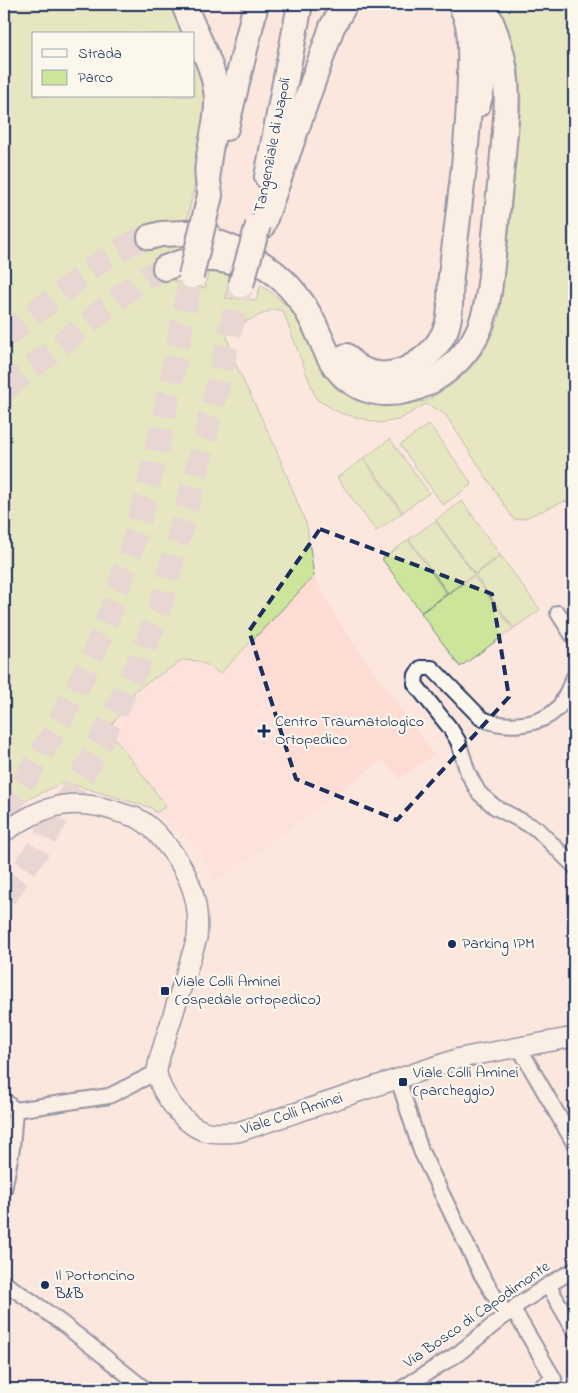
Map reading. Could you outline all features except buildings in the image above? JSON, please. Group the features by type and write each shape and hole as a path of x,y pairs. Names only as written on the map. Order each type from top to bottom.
{"highway":[{"path":"184,4 206,53 215,85 216,110 207,167 210,196"},
{"path":"190,276 256,4"},
{"name":"Tangenziale di Napoli","path":"260,226 300,4"},
{"path":"241,285 260,226 332,27 345,4"},
{"path":"150,237 161,234 191,234 204,231 246,240 268,250 292,269 312,292 325,312 342,351 350,361 371,374 394,373 416,364 427,356 443,335 448,324 450,284 465,156 470,42 466,18 460,4"},
{"path":"465,156 487,69 484,33 474,4"},
{"path":"191,234 237,249 274,273 295,293 303,304 328,356 342,375 351,382 372,391 400,392 424,385 450,368 471,344 484,314 490,280 508,101 502,55 496,34 483,4"},
{"path":"278,122 304,53"},
{"path":"165,268 182,261 206,258 233,262 248,268 260,274 298,309 322,342"}],"main road":[{"path":"4,832 37,813 52,808 87,805 105,808 137,818 158,835 177,858 187,874 194,891 198,907 198,938 160,1056 157,1072"},
{"name":"Viale Colli Aminei","path":"157,1072 169,1100 190,1125 203,1131 220,1134 255,1128 460,1058 574,1038"}],"street":[{"path":"558,613 574,638"},
{"path":"574,677 558,708 538,721 503,725 490,723 480,718 432,668 421,668 416,674 415,684 458,741 475,788 495,807 537,829 574,866"},
{"path":"524,1056 574,1143"},
{"path":"15,1110 109,1096 157,1072"},
{"path":"400,1085 421,1151 476,1264 554,1378 537,1389"},
{"path":"4,1100 15,1110"},
{"path":"4,1190 12,1148 15,1110"},
{"name":"Via Bosco di Capodimonte","path":"401,1389 459,1353 510,1312 548,1285 574,1270"},
{"path":"4,1284 25,1296 145,1389"},
{"path":"548,1285 574,1330"}],"highlighted area":[{"path":"320,529 492,594 509,697 397,820 296,779 249,631"}],"shaded area":[{"name":"Centro Traumatologico Ortopedico","path":"314,576 337,619 434,755 400,779 383,760 217,881 198,850 156,813 166,806 113,736 111,725 129,703 135,690 184,660 198,661 220,673"}],"green space":[{"path":"4,4 179,4 186,32 32,32 32,98 195,98 195,52 212,104 174,281 205,288 210,263 233,267 225,298 256,300 261,285 291,309 311,340 334,387 356,401 385,407 426,401 453,384 470,369 486,348 499,318 521,104 519,66 493,4 574,4 574,504 565,501 525,518 514,520 445,414 426,404 399,420 379,423 340,413 316,399 283,311 274,309 240,324 227,337 235,363 274,444 307,526 314,576 220,674 198,661 183,660 135,690 129,703 111,725 113,736 166,806 156,813 152,808 64,782 4,811"},
{"path":"429,424 472,484 443,505 400,445"},
{"path":"390,439 429,493 403,512 364,458"},
{"path":"363,459 402,513 376,531 337,478"},
{"path":"462,501 500,555 475,574 436,520"},
{"path":"435,521 474,574 448,593 409,539"},
{"path":"408,540 447,594 421,612 382,559"},
{"path":"501,556 540,610 514,628 475,575"},
{"path":"474,576 513,629 460,667 421,613"}],"tunnel":[{"path":"4,337 101,261 130,244 150,237"},
{"path":"4,390 138,282 165,268"},
{"path":"4,814 79,685 107,619 124,571 139,523 151,474 191,276"},
{"path":"4,897 38,849 94,755 138,664 159,611 201,455 241,285"}],"place":[{"name":"Centro Traumatologico Ortopedico","path":"264,731"},
{"name":"Parking IPM","path":"452,944"},
{"name":"Viale Colli Aminei (ospedale ortopedico)","path":"165,991"},
{"name":"Viale Colli Aminei (parcheggio)","path":"403,1082"},
{"name":"Il Portoncino B&B","path":"45,1285"}]}
